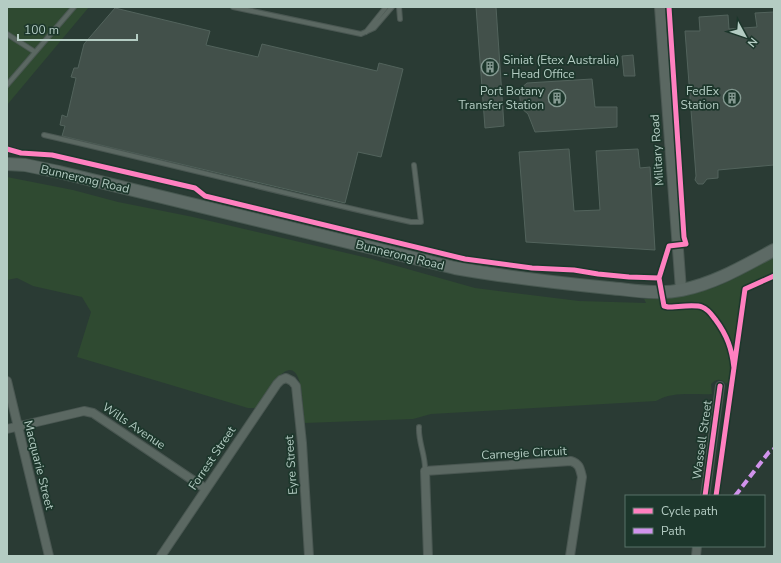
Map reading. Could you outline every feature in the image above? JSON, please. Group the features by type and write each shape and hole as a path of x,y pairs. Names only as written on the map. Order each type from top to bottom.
{"main road":[{"name":"Bunnerong Road","path":"7,156 25,165"},
{"name":"Bunnerong Road","path":"7,164 25,165 455,268 489,274 593,286 661,292 682,290 720,278 774,250"}],"street":[{"name":"Military Road","path":"660,7 682,290"},
{"name":"Forrest Street","path":"161,556 277,384 286,378"},
{"name":"Eyre Street","path":"286,378 292,381 296,386 302,443 309,556"},
{"name":"Macquarie Street","path":"7,380 49,556"},
{"name":"Wassell Street","path":"704,495 720,386"},
{"name":"Wills Avenue","path":"7,430 84,411 93,413 206,489"},
{"name":"Carnegie Circuit","path":"425,471 571,461 577,463 582,477 570,556"},
{"path":"425,471 428,556"}],"lane":[{"path":"7,85 74,7"},
{"path":"233,7 361,34 372,30 392,7"},
{"path":"366,32 386,7"},
{"path":"399,7 400,19"},
{"path":"7,34 35,52"},
{"path":"44,135 340,206 411,222 421,222 414,165"},
{"path":"420,427 419,435 425,471"}],"green space":[{"path":"7,7 89,7 7,105"},
{"path":"7,177 73,190 118,202 193,217 372,259 475,288 579,301 646,303 644,299 693,294 716,287 743,274 774,256 774,276 745,289 732,378 726,384 720,380 713,382 711,384 712,394 683,394 669,396 656,401 431,414 413,419 304,423 299,379 295,373 290,370 283,373 276,380 256,408 248,408 77,357 91,312 82,297 33,286 17,278 7,280"}],"building":[{"name":"Siniat (Etex Australia) - Head Office","path":"476,7 496,7 504,126 485,128"},
{"path":"115,8 210,31 206,45 258,57 262,44 377,71 379,63 403,69 381,157 358,152 345,203 62,136 65,126 60,125 62,115 67,117 76,78 71,77 74,68 78,68 84,44"},
{"name":"FedEx Station","path":"774,12 774,165 718,170 718,178 707,179 703,184 698,184 695,180 696,176 685,31 700,31 699,17 728,15 729,29 757,27 755,13"},
{"path":"633,55 635,76 624,76 622,56"},
{"name":"Port Botany Transfer Station","path":"592,79 595,107 617,107 617,127 535,132 528,114 521,108 519,90 527,83"},
{"path":"569,149 574,211 600,210 596,151 638,149 640,168 650,167 655,250 526,242 519,152"}],"marked path":[{"path":"736,495 769,452 774,449"}],"cycle path":[{"path":"669,7 684,237 686,244 669,246 659,278 664,306 699,306 708,311 713,316 726,337 732,355 734,368"},
{"path":"7,149 21,153 52,155 195,188 205,196 465,259 532,268 574,270 629,277 659,278"},
{"path":"716,495 745,289 774,276"},
{"path":"705,495 720,386"}],"place":[{"name":"Siniat (Etex Australia) - Head Office","path":"490,67"},
{"name":"Port Botany Transfer Station","path":"557,98"},
{"name":"FedEx Station","path":"732,98"}]}
